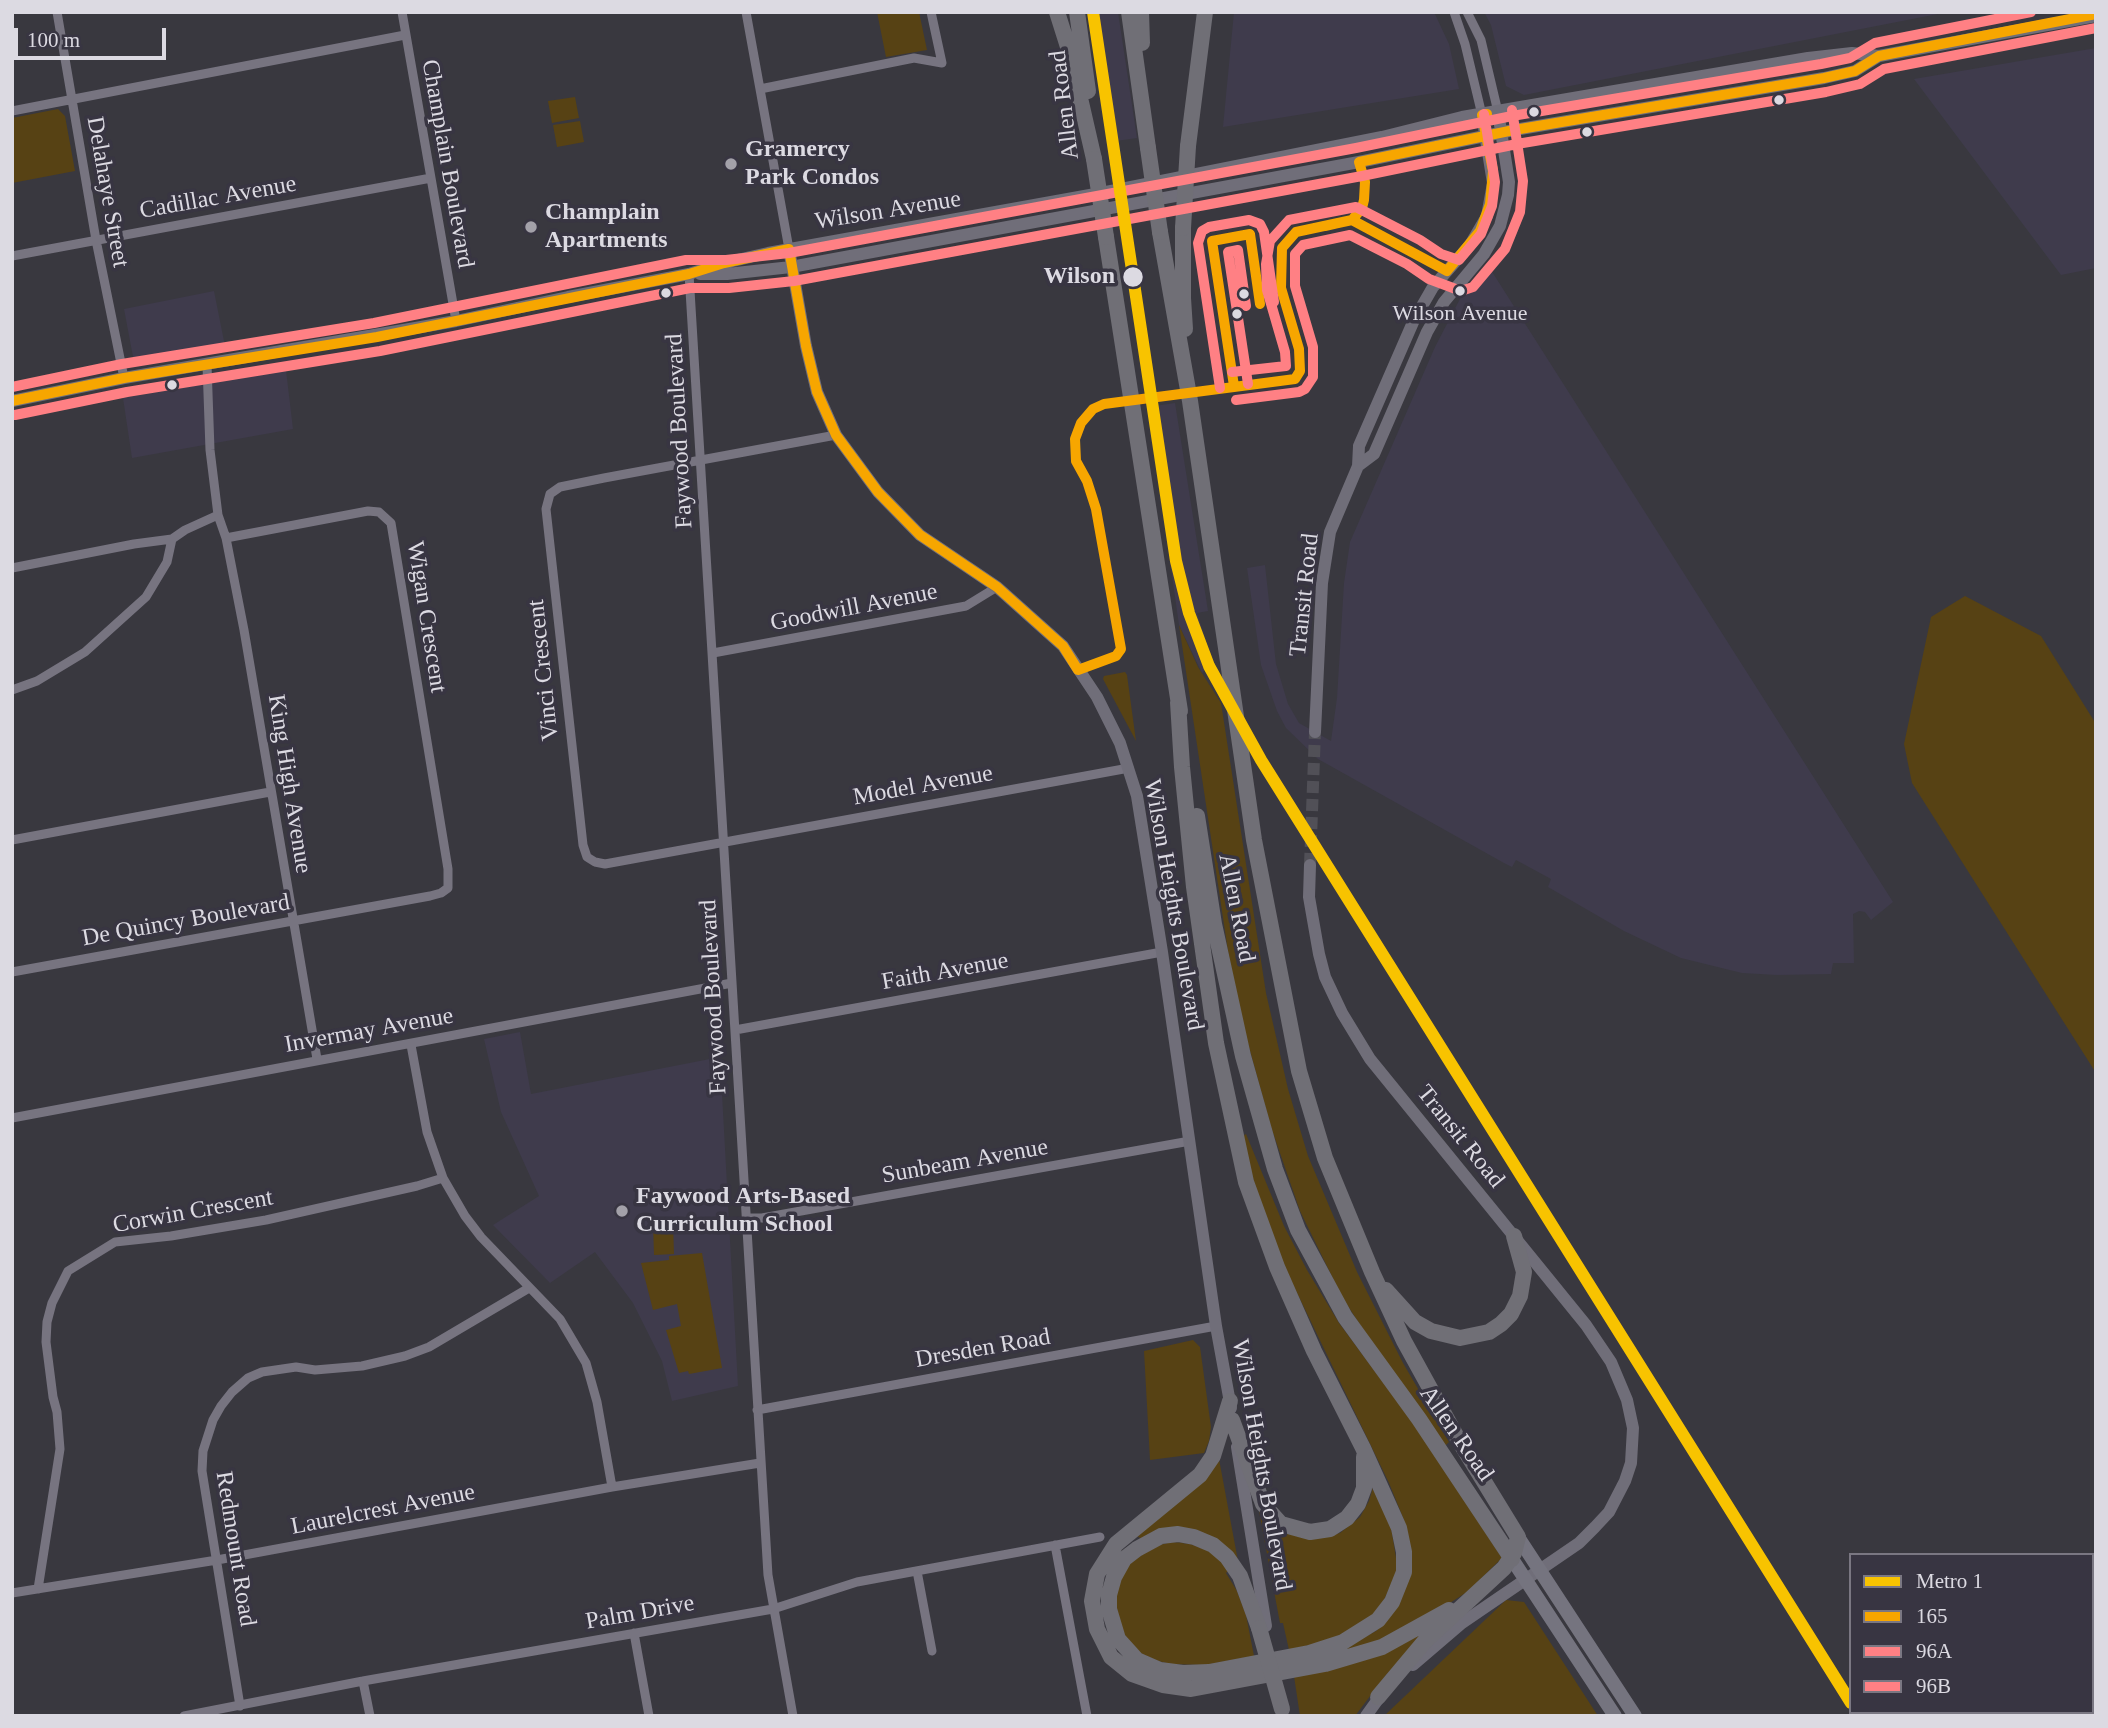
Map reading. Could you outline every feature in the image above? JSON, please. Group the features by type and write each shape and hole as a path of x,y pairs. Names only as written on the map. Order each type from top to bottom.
{"highway":[{"path":"1057,12 1069,50 1094,159"},
{"name":"Allen Road","path":"1077,12 1087,79 1094,159 1214,924 1240,1042 1275,1169 1298,1230 1345,1317 1419,1419 1511,1559"},
{"name":"Allen Road","path":"1129,12 1160,232 1190,401 1254,841 1300,1071 1325,1157 1372,1272 1404,1341 1458,1438 1518,1536"},
{"path":"1141,12 1143,105"},
{"path":"1190,401 1182,298 1182,228 1193,99 1205,12"},
{"path":"1178,702 1194,887 1216,1043 1245,1182 1277,1267 1314,1352 1363,1448 1399,1528 1404,1552 1404,1572 1392,1602 1378,1620 1343,1642 1309,1653 1209,1672 1160,1670 1137,1660 1118,1639 1109,1609 1109,1595 1114,1577 1124,1559 1136,1549 1161,1536 1178,1534 1213,1545 1227,1557 1240,1576 1262,1627 1272,1674 1282,1712"},
{"path":"1372,1272 1409,1316 1422,1326 1444,1336 1480,1336 1501,1324 1511,1314 1520,1296 1524,1272 1514,1236"},
{"path":"1230,1401 1213,1456 1200,1475 1116,1544 1097,1574 1092,1601 1097,1629 1111,1657 1132,1674 1163,1685 1192,1689 1325,1664 1382,1647 1475,1595"},
{"path":"1232,1420 1263,1504 1281,1524 1310,1532 1330,1529 1347,1518 1358,1504 1364,1488 1363,1448"},
{"path":"1378,1697 1425,1641 1511,1559 1518,1536"}],"main road":[{"name":"Wilson Avenue","path":"12,401 456,321 689,274 724,263 789,249 1101,193 1498,112 1808,58 1852,53 1879,57 2093,16"},
{"name":"Wilson Avenue","path":"689,274 727,274 792,267 1502,133 1855,71 1879,57"},
{"path":"1808,58 1813,79"},
{"name":"Transit Road","path":"1358,466 1374,454 1427,332 1444,302 1484,254 1500,226 1509,182 1498,112"},
{"name":"Transit Road","path":"1315,732 1326,554 1335,520 1358,466 1359,446 1418,312 1433,287 1480,231 1487,216 1493,183 1482,115"},
{"name":"Wilson Heights Boulevard","path":"789,249 817,392 836,435 878,492 920,535 997,587 1063,646 1097,697 1129,768 1137,796 1163,952 1262,1627"},
{"name":"Transit Road","path":"1310,865 1309,897 1319,954 1325,977 1342,1013 1370,1059 1586,1325 1611,1362 1628,1400 1633,1428 1633,1449 1628,1473 1618,1497 1595,1527 1575,1536 1549,1555 1539,1568 1438,1641 1378,1697 1366,1716"},
{"name":"Allen Road","path":"1518,1536 1635,1716"},
{"name":"Allen Road","path":"1511,1559 1615,1716"}],"street":[{"name":"Delahaye Street","path":"57,12 96,240 124,379"},
{"name":"Champlain Boulevard","path":"402,12 456,321"},
{"path":"746,12 789,249"},
{"path":"760,89 914,58 942,63 931,12"},
{"path":"1454,12 1465,44 1482,115"},
{"path":"1467,12 1481,40 1498,112"},
{"path":"12,111 405,35"},
{"name":"Cadillac Avenue","path":"12,256 431,178"},
{"name":"Faywood Boulevard","path":"689,274 768,1575 793,1716"},
{"name":"King High Avenue","path":"206,365 210,450 218,515 226,538 244,630 317,1059"},
{"path":"701,461 836,435"},
{"name":"Vinci Crescent","path":"701,461 560,487 550,494 546,509 581,834 587,856 595,862 606,864 725,843"},
{"name":"Wigan Crescent","path":"226,538 368,511 379,512 391,523 448,869 447,888"},
{"path":"12,568 172,539 218,515"},
{"path":"12,690 37,681 85,652 146,597 167,562 172,539"},
{"name":"Goodwill Avenue","path":"713,653 966,606 997,587"},
{"name":"Model Avenue","path":"725,843 1129,768"},
{"path":"12,840 270,792"},
{"name":"De Quincy Boulevard","path":"12,972 430,896 447,888"},
{"name":"Faith Avenue","path":"735,1030 1163,952"},
{"name":"Invermay Avenue","path":"12,1118 732,983"},
{"path":"411,1045 427,1132 443,1178 481,1237 560,1320 586,1363 597,1402 612,1487"},
{"name":"Sunbeam Avenue","path":"747,1218 762,1218 1190,1141"},
{"name":"Corwin Crescent","path":"38,1589 60,1449 46,1342 47,1322 52,1303 68,1271 115,1242 172,1236 266,1220 443,1178"},
{"name":"Redmount Road","path":"240,1706 218,1560 204,1492 203,1451 213,1420 232,1392 248,1378 280,1368 315,1370 362,1366 405,1356 429,1347 529,1288"},
{"name":"Dresden Road","path":"757,1410 1216,1326"},
{"name":"Laurelcrest Avenue","path":"12,1593 218,1560 760,1462"},
{"name":"Palm Drive","path":"184,1716 212,1713 363,1681 774,1609 858,1582 1100,1537"},
{"path":"1055,1545 1087,1716"},
{"path":"917,1571 932,1651"},
{"path":"634,1633 649,1716"},
{"path":"363,1681 370,1716"}],"shaded area":[{"path":"877,12 919,12 927,50 886,57"},
{"path":"1088,12 1118,12 1137,138 1109,142"},
{"path":"1234,12 1434,12 1449,44 1459,89 1223,127"},
{"path":"1484,12 1948,12 1524,95 1506,86 1491,25"},
{"path":"2096,48 2096,268 2061,275 1914,79"},
{"path":"575,97 579,118 552,123 548,101"},
{"path":"58,109 65,116 75,171 12,183 12,118"},
{"path":"580,121 584,142 557,147 553,125"},
{"path":"1489,267 1893,902 1871,920 1865,912 1853,914 1854,963 1833,963 1831,974 1777,975 1742,973 1681,958 1624,931 1548,887 1551,879 1516,860 1512,867 1504,863 1318,759 1286,728 1277,711 1261,665 1247,568 1265,565 1276,664 1288,704 1299,723 1331,741 1350,542 1435,347 1461,297"},
{"path":"214,291 225,346 134,362 124,309"},
{"path":"286,370 293,429 132,458 123,398"},
{"path":"1175,403 1208,611 1197,613 1213,663 1202,673 1179,625 1148,407"},
{"path":"1965,596 2041,636 2096,724 2096,1073 1912,783 1904,744 1931,617"},
{"path":"1179,625 1198,667 1221,703 1266,993 1288,1089 1308,1156 1357,1272 1403,1363 1449,1442 1445,1446 1342,1297 1300,1211 1271,1127 1241,1018 1228,951"},
{"path":"1125,672 1136,741 1103,679 1104,676"},
{"name":"Faywood Arts-Based Curriculum School","path":"520,1032 531,1094 720,1057 738,1386 672,1401 662,1361 633,1303 595,1252 550,1283 493,1225 539,1196 501,1112 484,1039"},
{"path":"1246,1134 1284,1226 1339,1323 1422,1435 1502,1558 1467,1592 1409,1629 1343,1654 1343,1649 1376,1631 1389,1618 1404,1520 1389,1483 1284,1266 1260,1202 1241,1137"},
{"path":"673,1223 674,1254 654,1255 653,1224"},
{"path":"702,1253 722,1368 689,1374 688,1371 679,1373 666,1330 681,1326 677,1304 653,1310 641,1263 669,1260 669,1256"},
{"path":"1193,1340 1200,1347 1211,1427 1209,1441 1204,1453 1150,1460 1144,1351"},
{"path":"1219,1459 1238,1561 1222,1546 1142,1539 1135,1535"},
{"path":"1374,1484 1390,1521 1396,1558 1396,1573 1382,1605 1370,1618 1331,1640 1289,1650 1283,1623 1280,1623 1258,1506 1324,1537 1340,1533 1360,1517"},
{"path":"1172,1542 1190,1544 1219,1558 1228,1571 1226,1573 1237,1591 1246,1615 1254,1656 1205,1665 1171,1664 1138,1652 1125,1636 1119,1622 1116,1601 1123,1572 1129,1564 1155,1546"},
{"path":"1506,1600 1524,1602 1598,1716 1384,1716"},
{"path":"1417,1634 1420,1638 1386,1675 1355,1716 1300,1716 1294,1676"}],"tunnel":[{"path":"1310,865 1315,732"}],"metro line":[{"name":"1","path":"1093,12 1176,561 1189,613 1209,666 1261,760 1849,1700"}],"transit line":[{"name":"96B","path":"12,387 122,364 374,323 686,260 726,260 789,253 1356,148 1512,116 1821,64 1850,58 1875,43 2031,12"},
{"name":"165","path":"1078,670 1116,656 1121,649 1096,509 1087,481 1076,461 1075,439 1081,423 1093,409 1104,404 1295,379 1300,371 1299,349 1281,288 1282,248 1296,232 1352,220 1362,208 1364,200 1365,182 1359,162 1514,130 1824,78 1855,71 1879,56 2096,14"},
{"name":"96A","path":"15,415 127,392 380,351 690,288 729,288 794,281 1362,176 1517,144 1826,92 1860,84 1884,69 2096,28"},
{"name":"96A","path":"1236,400 1299,392 1305,389 1313,377 1313,347 1295,286 1295,254 1303,245 1350,235 1407,264 1429,279 1461,291 1473,287 1505,249 1520,212 1523,181 1512,110"},
{"name":"96B","path":"1232,372 1286,366 1285,352 1267,290 1266,264 1270,241 1289,220 1356,207 1441,254 1459,260 1481,234 1492,206 1495,182 1484,114"},
{"name":"165","path":"1326,226 1352,220 1447,271 1480,231 1490,204 1493,171 1482,115 1487,114"},
{"name":"96B","path":"1220,388 1198,243 1202,231 1209,227 1249,220 1260,224 1264,232 1274,302"},
{"name":"165","path":"1234,386 1212,241 1250,234 1260,304"},
{"name":"165","path":"12,401 124,378 377,337 689,274 724,263 789,249 817,392 836,435 878,492 920,535 997,587 1063,646 1078,670"},
{"name":"96A","path":"1246,306 1238,250 1228,252 1248,384"}],"place":[{"name":"Gramercy Park Condos","path":"731,164"},
{"name":"Champlain Apartments","path":"531,227"},
{"name":"Wilson","path":"1133,277"},
{"name":"Wilson Avenue","path":"1460,291"},
{"name":"Faywood Arts-Based Curriculum School","path":"622,1211"}]}
